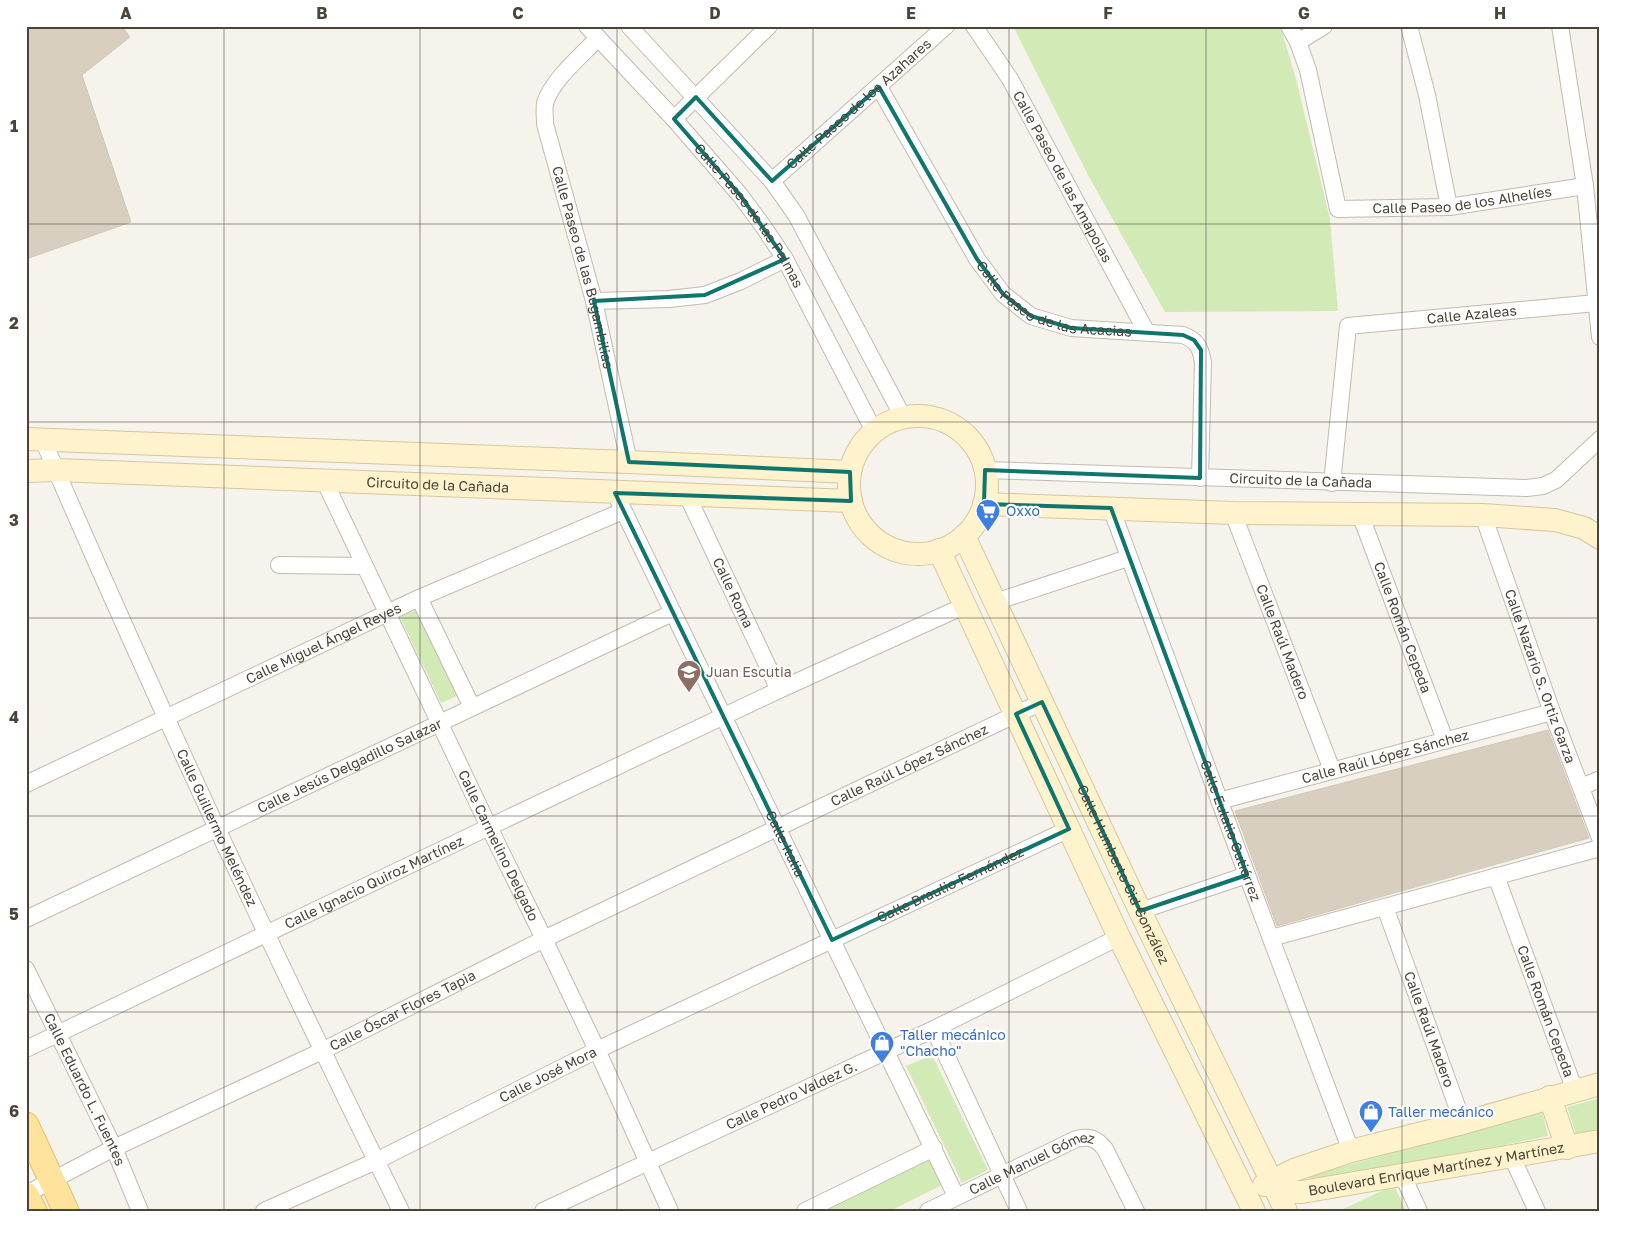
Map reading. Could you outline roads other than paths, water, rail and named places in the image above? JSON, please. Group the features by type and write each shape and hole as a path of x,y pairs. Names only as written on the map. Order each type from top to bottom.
{"main road":[{"path":"26,1125 66,1211"},
{"path":"26,1195 34,1211"}],"street":[{"path":"629,26 772,181 796,215 903,417"},
{"path":"674,119 769,26"},
{"name":"Calle Paseo de los Azahares","path":"772,181 946,26"},
{"name":"Calle Paseo de las Amapolas","path":"974,26 1010,79 1146,331"},
{"path":"1289,26 1298,42 1324,26"},
{"path":"1409,26 1427,94 1449,206"},
{"path":"1560,26 1585,186 1600,337"},
{"name":"Calle Paseo de las Bugambilias","path":"593,32 552,89 545,104 545,124 594,301 629,462"},
{"name":"Calle Paseo de las Palmas","path":"593,32 674,119 740,195 784,259 874,431"},
{"name":"Calle Paseo de los Alhelíes","path":"1298,42 1308,70 1338,209 1449,206 1585,186"},
{"name":"Calle Paseo de las Acacias","path":"879,87 978,259 1002,294 1031,316 1071,328 1146,331 1183,335 1194,340 1200,350 1203,362 1200,478"},
{"path":"594,301 669,299 705,295 741,281 784,259"},
{"name":"Calle Azaleas","path":"1332,483 1348,326 1596,303"},
{"path":"925,416 946,421 964,433 977,450 985,470 987,487 984,504 976,521 964,536 953,544 939,550 917,554 894,550 874,539 859,522 851,501 849,487 850,472 854,458 862,444 874,431 903,417 925,416"},
{"name":"Circuito de la Cañada","path":"985,470 1527,488 1543,486 1556,480 1600,439"},
{"path":"34,440 850,472"},
{"name":"Calle Guillermo Meléndez","path":"34,440 56,470 217,829 322,1051 401,1211"},
{"name":"Circuito de la Cañada","path":"26,471 56,470 324,480 619,502 687,495 851,501"},
{"name":"Calle Carmelino Delgado","path":"324,480 488,827 598,1050 670,1211"},
{"name":"Calle Roma","path":"687,495 779,690"},
{"name":"Calle Miguel Ángel Reyes","path":"26,784 619,502"},
{"name":"Calle Italia","path":"619,502 779,828 956,1196"},
{"path":"984,504 1233,513 1483,515 1555,520 1584,528 1600,538"},
{"name":"Calle Eulalio Gutiérrez","path":"1111,508 1128,558 1352,1152"},
{"name":"Calle Raúl Madero","path":"1233,513 1332,770"},
{"name":"Calle Román Cepeda","path":"1360,514 1445,740"},
{"name":"Calle Nazario S. Ortiz Garza","path":"1483,515 1552,712 1600,838"},
{"name":"Calle Humberto Cid González","path":"964,536 1140,911 1286,1211"},
{"name":"Calle Humberto Cid González","path":"939,550 1119,937 1254,1211"},
{"path":"994,602 1128,558"},
{"path":"279,565 364,566"},
{"path":"419,598 472,707"},
{"name":"Calle Ignacio Quiroz Martínez","path":"26,1049 267,935 488,827 779,690 964,606"},
{"name":"Calle Jesús Delgadillo Salazar","path":"26,919 672,613"},
{"name":"Calle Raúl López Sánchez","path":"779,828 1042,702"},
{"name":"Calle Raúl López Sánchez","path":"1219,800 1552,712"},
{"path":"1581,787 1600,779"},
{"name":"Calle Óscar Flores Tapia","path":"26,1195 114,1148 322,1051 544,938 779,828"},
{"name":"Calle Braulio Fernández","path":"832,940 1069,829"},
{"path":"1271,938 1600,848"},
{"path":"1140,911 1247,875"},
{"name":"Calle Román Cepeda","path":"1496,876 1575,1090"},
{"name":"Calle Raúl Madero","path":"1385,907 1462,1122"},
{"name":"Calle Pedro Valdez G.","path":"544,1211 934,1029 1119,937"},
{"name":"Calle José Mora","path":"264,1211 376,1161 598,1050 832,940"},
{"name":"Calle Eduardo L. Fuentes","path":"26,969 114,1148 140,1211"},
{"path":"1162,1025 1190,1013"},
{"path":"934,1029 1019,1211"},
{"name":"Boulevard Enrique Martínez y Martínez","path":"1273,1185 1284,1175 1294,1170 1352,1152 1600,1084"},
{"path":"1550,1097 1567,1148"},
{"name":"Calle Manuel Gómez","path":"928,1211 1076,1139 1087,1137 1098,1140 1105,1149 1136,1211"},
{"name":"Boulevard Enrique Martínez y Martínez","path":"1243,1188 1273,1185 1285,1191 1302,1192 1600,1141"},
{"path":"806,1211 934,1148"},
{"path":"1512,1155 1537,1211"},
{"path":"1402,1174 1419,1211"}],"place":[{"name":"Oxxo","path":"988,532"},
{"name":"Juan Escutia","path":"689,693"},
{"name":"Taller mecánico \"Chacho\"","path":"882,1064"},
{"name":"Taller mecánico","path":"1371,1133"}]}
